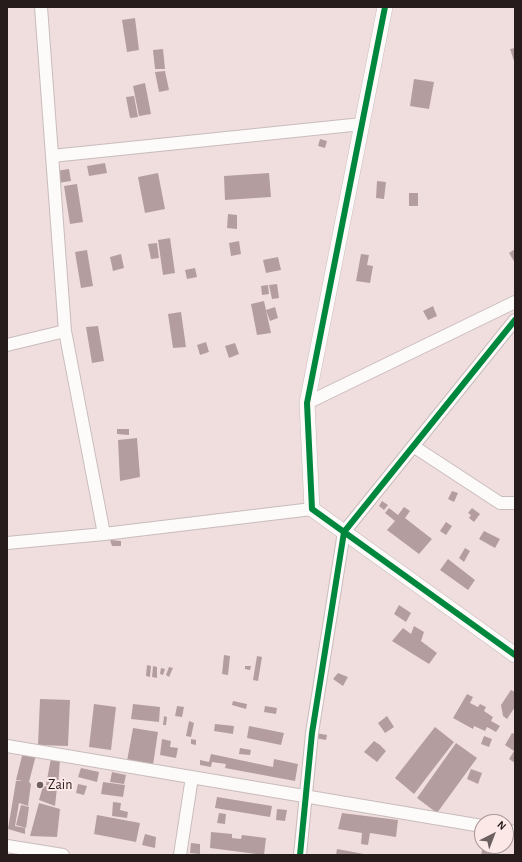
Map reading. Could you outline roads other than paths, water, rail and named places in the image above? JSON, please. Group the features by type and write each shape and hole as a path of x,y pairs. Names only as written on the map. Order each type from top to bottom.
{"street":[{"path":"41,7 65,331 104,534"},
{"path":"312,510 307,403 385,7"},
{"path":"52,156 362,124"},
{"path":"307,403 515,302"},
{"path":"300,855 312,733 344,532 515,320"},
{"path":"7,345 65,331"},
{"path":"413,446 500,503 515,503"},
{"path":"7,543 104,534 312,510 515,655"},
{"path":"7,746 474,825"},
{"path":"180,855 192,777"},
{"path":"7,846 63,855"}],"place":[{"name":"Zain","path":"40,785"}]}
